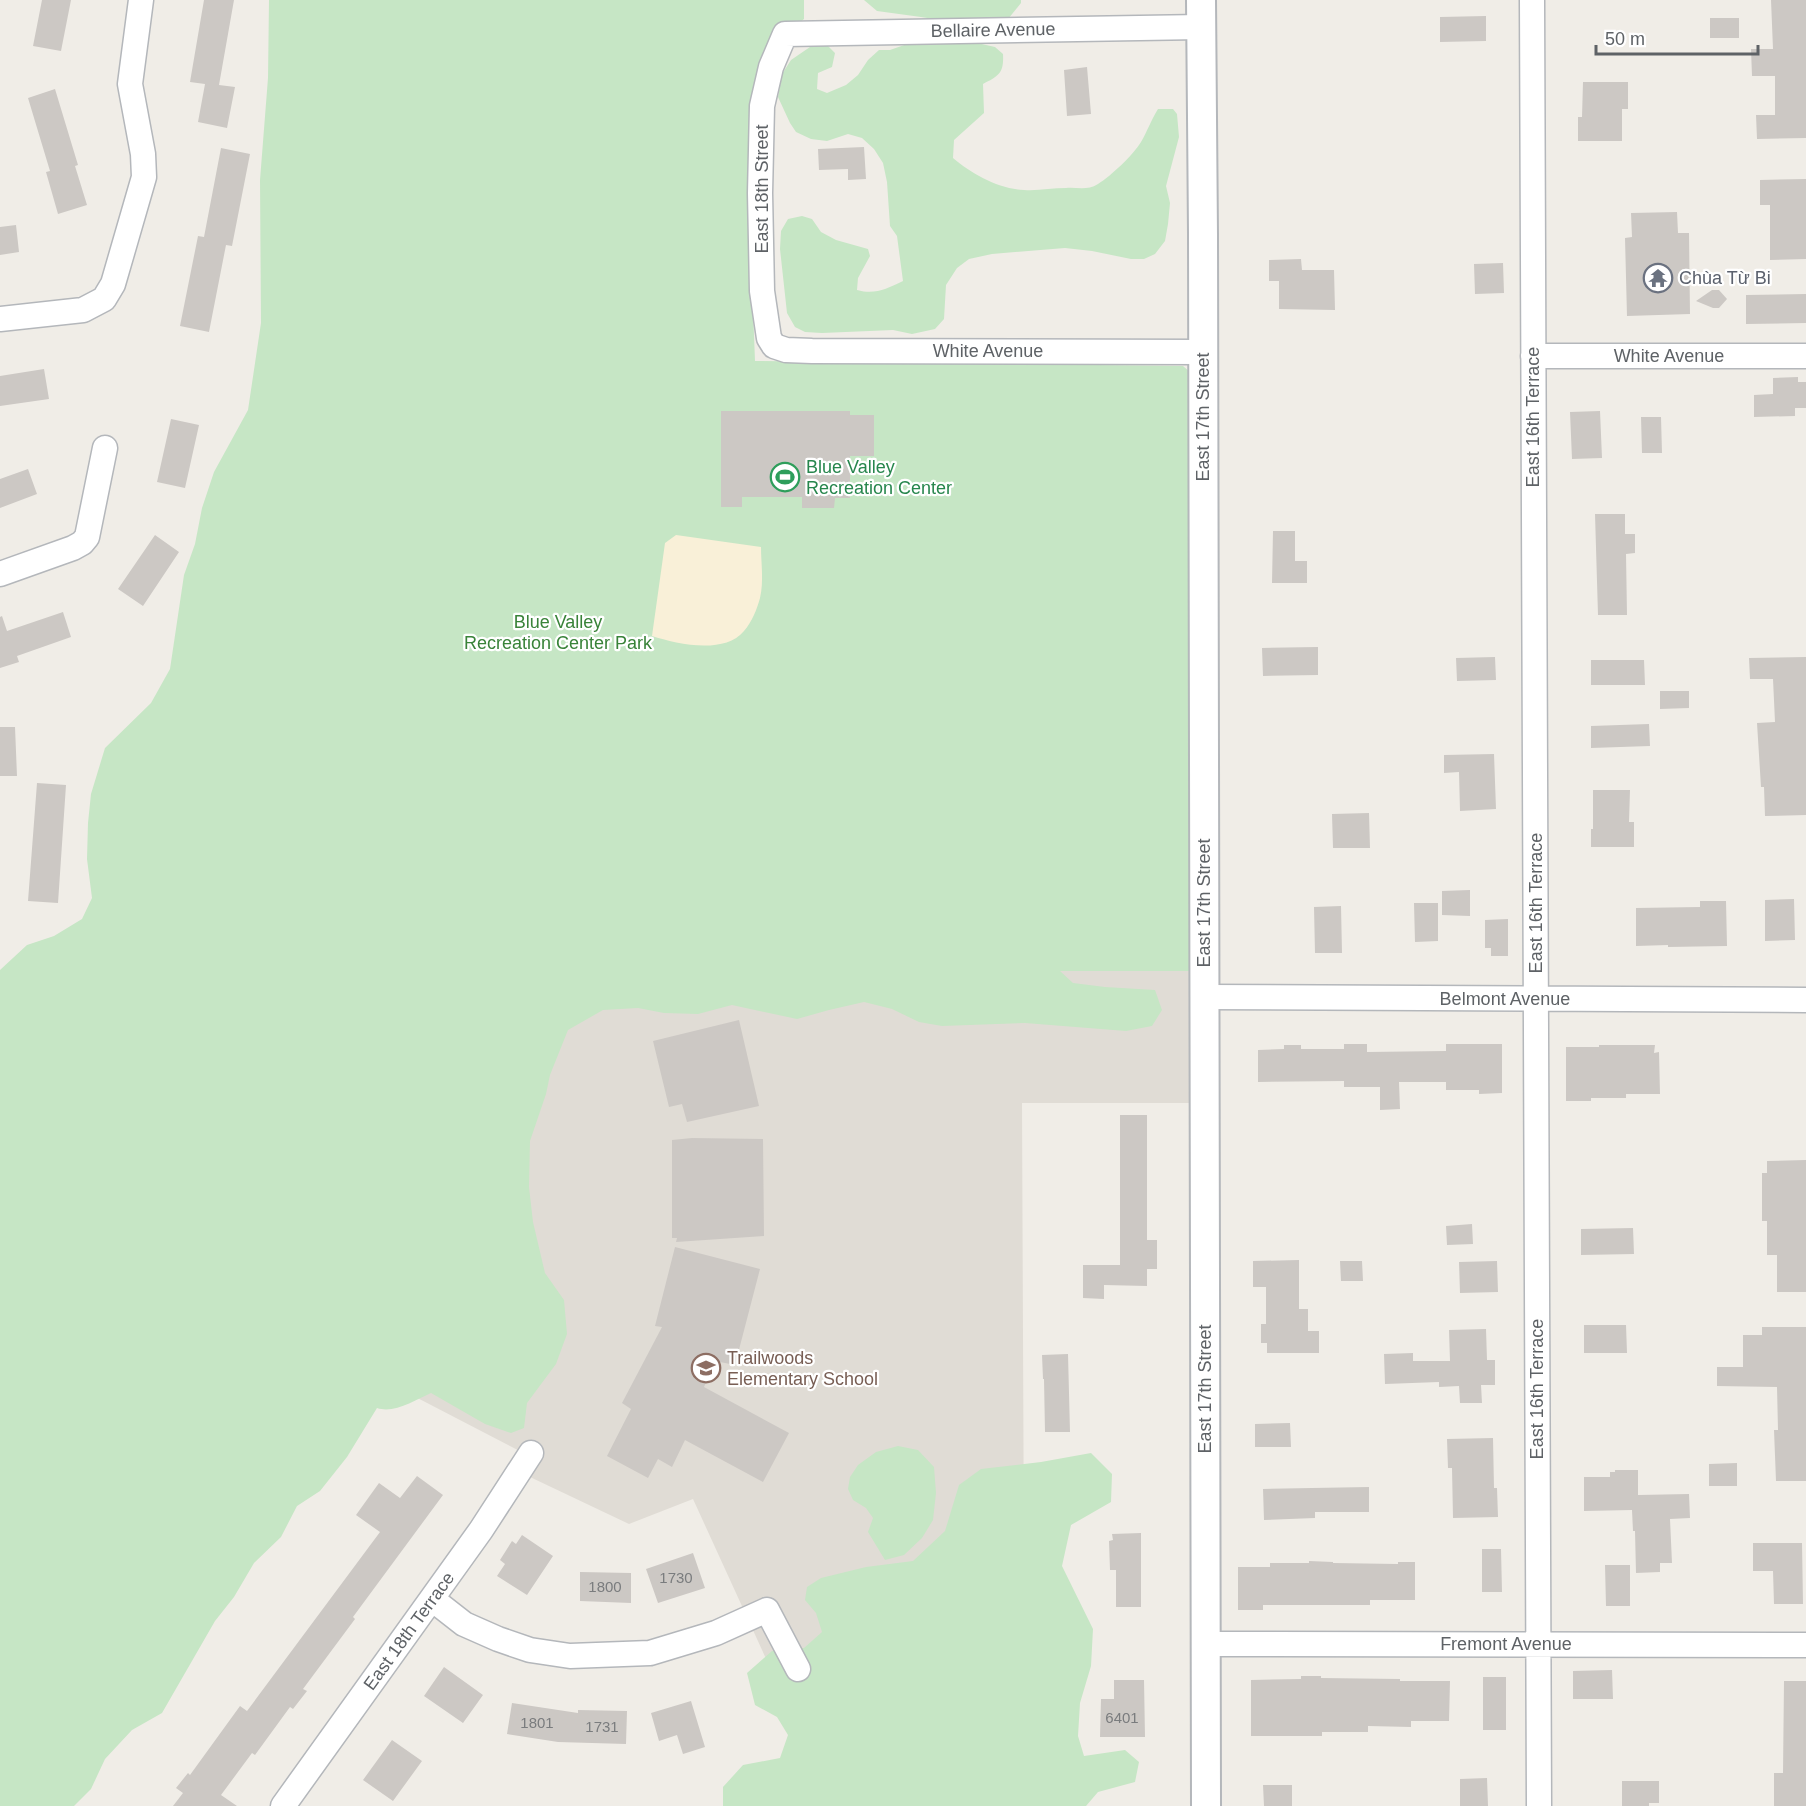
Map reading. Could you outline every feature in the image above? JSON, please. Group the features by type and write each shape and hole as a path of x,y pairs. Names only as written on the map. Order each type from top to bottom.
{"street":[{"path":"0,319 83,310 104,300 113,284 144,177 143,154 130,84 141,0"},
{"name":"East 16th Terrace","path":"1532,0 1539,1806"},
{"name":"Bellaire Avenue","path":"785,34 1201,13"},
{"name":"East 17th Street","path":"1201,13 1206,1806"},
{"name":"East 18th Street","path":"774,346 769,338 762,291 759,193 762,106 771,67 785,34"},
{"name":"White Avenue","path":"774,346 786,350 812,351 1202,352"},
{"name":"White Avenue","path":"1533,356 1806,356"},
{"path":"0,574 73,548 87,537 105,448"},
{"name":"Belmont Avenue","path":"1204,997 1806,1000"},
{"name":"East 18th Terrace","path":"283,1806 481,1530 531,1453"},
{"path":"432,1599 464,1624 498,1639 530,1650 570,1656 650,1653 716,1634 767,1610 798,1669"},
{"name":"Fremont Avenue","path":"1206,1644 1806,1645"}],"shaded area":[{"name":"Trailwoods Elementary School","path":"375,967 1194,971 1194,1103 1022,1103 1025,1797 832,1803 693,1499 629,1524 530,1477 539,1461 404,1391"}],"green space":[{"name":"Blue Valley Recreation Center Park","path":"269,0 804,0 804,19 795,26 778,28 752,284 755,361 1183,366 1191,373 1194,971 1060,971 1073,983 1155,990 1162,1010 1152,1026 1126,1031 1025,1023 942,1026 919,1022 892,1009 864,1002 797,1019 732,1005 698,1014 664,1013 638,1008 603,1010 568,1030 550,1075 530,1141 529,1187 533,1222 545,1273 564,1300 567,1334 556,1364 527,1403 524,1428 511,1433 485,1424 431,1393 397,1408 377,1408 347,1457 320,1491 297,1506 281,1537 254,1563 234,1597 215,1621 162,1713 132,1730 105,1759 91,1789 74,1806 0,1806 0,970 27,945 54,936 82,919 92,898 87,859 88,823 91,794 105,748 151,703 170,669 184,575 195,544 202,508 214,472 248,410 261,323 260,180 268,78"},
{"path":"864,0 1021,0 1021,3 1008,19 940,20 877,11"},
{"path":"910,43 977,43 995,47 1003,54 1003,66 999,73 983,84 984,113 954,140 953,158 977,175 1005,187 1029,190 1094,186 1109,176 1133,153 1158,109 1173,109 1177,114 1179,137 1166,186 1170,203 1165,241 1155,254 1144,259 1065,248 992,254 969,259 957,268 946,285 944,319 935,329 912,334 893,330 805,332 795,327 787,313 780,249 781,231 788,219 802,216 812,219 821,232 836,240 868,249 870,256 858,278 857,290 886,289 903,281 897,236 890,226 887,182 883,163 874,149 862,138 848,134 827,141 811,139 796,132 778,97 782,74 791,60 810,47 826,44 835,53 832,67 818,73 817,89 827,93 846,85 858,75 868,60 879,50 890,50"},
{"path":"898,1446 918,1450 934,1467 936,1493 933,1520 922,1538 904,1555 885,1560 868,1532 873,1518 866,1508 853,1500 848,1489 850,1477 858,1465 876,1452"},
{"path":"1091,1453 1112,1474 1111,1502 1071,1525 1062,1566 1093,1629 1091,1666 1080,1703 1078,1736 1084,1756 1125,1750 1139,1762 1135,1782 1098,1792 1086,1806 723,1806 723,1787 743,1765 780,1758 788,1735 777,1717 755,1705 747,1673 772,1651 804,1648 822,1632 816,1613 805,1600 807,1587 821,1578 866,1567 913,1561 945,1531 959,1485 981,1469"}],"sand":[{"path":"676,535 761,547 760,598 749,624 735,638 725,643 700,646 652,636 665,543"}],"building":[{"path":"42,0 71,0 61,51 33,46"},
{"path":"204,0 234,0 219,85 235,87 227,128 198,122 205,84 190,82"},
{"path":"1771,0 1806,0 1806,138 1757,139 1756,115 1775,115 1775,76 1752,76 1751,49 1773,49"},
{"path":"1486,16 1486,41 1440,42 1440,17"},
{"path":"1710,18 1739,18 1739,38 1710,38"},
{"path":"1087,67 1091,114 1067,116 1064,70"},
{"path":"1583,82 1628,82 1628,109 1622,109 1622,141 1578,141 1578,117 1582,117"},
{"path":"55,89 78,165 75,166 87,205 58,214 46,172 50,171 28,98"},
{"path":"864,147 866,179 848,180 848,169 819,170 818,149"},
{"path":"221,148 250,154 232,246 226,245 209,332 180,326 198,236 204,237"},
{"path":"1806,179 1806,259 1770,260 1770,205 1760,205 1760,180"},
{"name":"Chùa Từ Bi","path":"1677,212 1678,233 1689,233 1690,314 1627,316 1625,238 1632,237 1631,213"},
{"path":"16,225 19,252 0,255 0,227"},
{"path":"1301,259 1302,270 1334,270 1335,310 1279,309 1279,281 1269,281 1269,260"},
{"path":"1503,263 1504,293 1475,294 1474,264"},
{"path":"1712,290 1719,290 1727,299 1719,308 1696,301"},
{"path":"1806,294 1806,323 1746,324 1746,295"},
{"path":"44,369 49,399 0,406 0,376"},
{"path":"1798,377 1798,382 1806,382 1806,408 1795,408 1795,416 1754,417 1754,395 1773,394 1773,378"},
{"name":"Blue Valley Recreation Center","path":"721,411 850,411 850,415 874,415 874,456 850,456 850,498 835,498 834,508 802,508 802,497 742,497 742,507 721,507"},
{"path":"1600,411 1602,458 1572,459 1570,412"},
{"path":"1641,417 1661,417 1662,453 1642,453"},
{"path":"171,419 199,425 185,488 157,482"},
{"path":"28,469 37,494 0,508 0,479"},
{"path":"1595,514 1625,514 1625,534 1635,534 1635,553 1626,554 1627,615 1598,615"},
{"path":"1273,531 1295,531 1295,561 1307,561 1307,583 1272,583"},
{"path":"155,535 179,552 143,606 118,589"},
{"path":"63,612 71,637 17,656 19,662 0,668 0,617 2,616 7,631"},
{"path":"1318,647 1318,675 1263,676 1262,648"},
{"path":"1495,657 1496,680 1457,681 1456,658"},
{"path":"1806,657 1806,815 1765,816 1757,723 1775,722 1773,679 1750,679 1749,658"},
{"path":"1591,660 1644,660 1645,685 1591,685"},
{"path":"1660,691 1689,691 1689,708 1660,709"},
{"path":"1649,724 1650,746 1591,748 1591,726"},
{"path":"0,727 15,727 17,776 0,776"},
{"path":"1494,754 1496,809 1460,811 1459,772 1444,773 1444,755"},
{"path":"37,783 66,785 58,903 28,901"},
{"path":"1593,790 1630,790 1629,822 1634,822 1634,847 1591,847"},
{"path":"1369,813 1370,848 1333,848 1332,814"},
{"path":"1470,890 1470,916 1442,915 1442,891"},
{"path":"1794,899 1795,940 1765,941 1765,900"},
{"path":"1700,901 1726,901 1727,946 1636,946 1636,908 1700,907"},
{"path":"1414,903 1438,903 1438,941 1415,942"},
{"path":"1341,906 1342,953 1315,953 1314,907"},
{"path":"1508,919 1508,956 1491,956 1491,948 1485,948 1485,920"},
{"path":"739,1020 759,1106 687,1122 682,1104 669,1107 653,1041"},
{"path":"1344,1044 1367,1044 1367,1052 1446,1051 1446,1044 1502,1044 1502,1093 1479,1094 1479,1090 1446,1090 1446,1082 1399,1082 1400,1109 1380,1110 1380,1087 1344,1087 1344,1081 1258,1082 1258,1050 1284,1049 1284,1045 1301,1045 1301,1049 1344,1049"},
{"path":"1599,1045 1655,1045 1654,1053 1659,1052 1660,1094 1626,1094 1626,1098 1566,1101 1566,1047 1599,1047"},
{"path":"1120,1115 1147,1115 1147,1240 1157,1240 1157,1269 1147,1269 1147,1286 1104,1285 1104,1299 1083,1298 1083,1265 1120,1265"},
{"path":"763,1139 764,1236 676,1242 677,1238 672,1238 672,1140"},
{"path":"1806,1160 1806,1292 1777,1292 1777,1255 1767,1255 1767,1221 1762,1221 1762,1173 1767,1173 1767,1161"},
{"path":"1472,1224 1473,1244 1447,1245 1446,1226"},
{"path":"1633,1228 1634,1254 1581,1255 1581,1229"},
{"path":"675,1247 760,1269 735,1365 715,1361 704,1387 789,1433 763,1482 685,1440 672,1467 658,1459 648,1478 607,1456 631,1409 622,1403 662,1327 655,1326"},
{"path":"1299,1260 1299,1309 1308,1309 1308,1331 1319,1331 1319,1353 1267,1353 1267,1343 1261,1343 1261,1324 1266,1324 1266,1287 1253,1287 1253,1261"},
{"path":"1340,1261 1362,1261 1363,1281 1341,1281"},
{"path":"1497,1261 1498,1292 1460,1293 1459,1262"},
{"path":"1584,1325 1626,1325 1627,1353 1584,1353"},
{"path":"1762,1327 1806,1327 1806,1481 1776,1481 1774,1430 1778,1430 1777,1387 1717,1386 1717,1367 1743,1367 1743,1335 1762,1335"},
{"path":"1486,1329 1487,1360 1495,1360 1495,1385 1481,1385 1482,1403 1460,1403 1459,1386 1439,1387 1439,1382 1385,1384 1384,1354 1413,1353 1413,1361 1450,1361 1449,1330"},
{"path":"1068,1354 1070,1432 1045,1432 1042,1355"},
{"path":"1290,1423 1291,1447 1255,1447 1255,1424"},
{"path":"1493,1438 1494,1488 1497,1488 1498,1517 1453,1518 1452,1468 1448,1468 1447,1439"},
{"path":"1737,1463 1737,1486 1709,1486 1709,1464"},
{"path":"1615,1470 1638,1470 1638,1495 1689,1494 1690,1518 1670,1519 1672,1563 1660,1563 1660,1572 1636,1573 1632,1510 1584,1511 1584,1477 1610,1477 1610,1472 1615,1472"},
{"path":"417,1476 443,1495 303,1689 307,1691 293,1709 290,1707 255,1755 252,1753 221,1795 237,1806 173,1806 183,1793 176,1788 188,1773 190,1775 240,1706 247,1711 380,1532 356,1515 379,1483 400,1498"},
{"path":"1369,1487 1369,1512 1315,1512 1315,1518 1264,1520 1263,1489"},
{"path":"1141,1533 1141,1607 1116,1607 1116,1570 1110,1570 1109,1541 1113,1540 1112,1534"},
{"path":"522,1535 553,1556 527,1595 497,1576 505,1564 500,1560 512,1541 516,1544"},
{"path":"1753,1543 1802,1543 1803,1604 1774,1604 1773,1571 1753,1571"},
{"path":"1482,1549 1501,1549 1502,1592 1482,1592"},
{"path":"693,1553 705,1588 658,1603 646,1569"},
{"path":"1309,1561 1398,1564 1398,1562 1415,1562 1415,1600 1370,1600 1370,1605 1263,1605 1263,1610 1238,1610 1238,1567 1270,1567 1270,1563 1309,1563"},
{"path":"1605,1565 1630,1565 1630,1606 1606,1606"},
{"path":"580,1572 631,1573 631,1603 580,1601"},
{"path":"444,1667 483,1695 463,1723 424,1696"},
{"path":"1612,1670 1613,1699 1573,1699 1573,1671"},
{"path":"1301,1676 1450,1681 1449,1721 1411,1721 1411,1727 1368,1726 1368,1732 1322,1732 1322,1736 1251,1736 1251,1680 1301,1679"},
{"path":"1483,1677 1506,1677 1506,1730 1483,1730"},
{"path":"1114,1680 1144,1680 1145,1737 1100,1737 1101,1699 1114,1699"},
{"path":"1784,1681 1806,1681 1806,1806 1774,1806 1774,1773 1783,1773"},
{"path":"691,1701 705,1747 683,1754 677,1735 659,1741 651,1713"},
{"path":"512,1703 578,1713 578,1710 627,1711 626,1744 558,1742 507,1734"},
{"path":"392,1740 422,1761 393,1801 363,1780"},
{"path":"1487,1778 1488,1806 1460,1806 1460,1779"},
{"path":"1622,1781 1659,1781 1659,1803 1649,1803 1649,1806 1622,1806"},
{"path":"1263,1785 1292,1785 1292,1806 1264,1806"}],"place":[{"name":"Chùa Từ Bi","path":"1658,278"},
{"name":"Blue Valley Recreation Center","path":"785,477"},
{"name":"Trailwoods Elementary School","path":"706,1368"}]}
